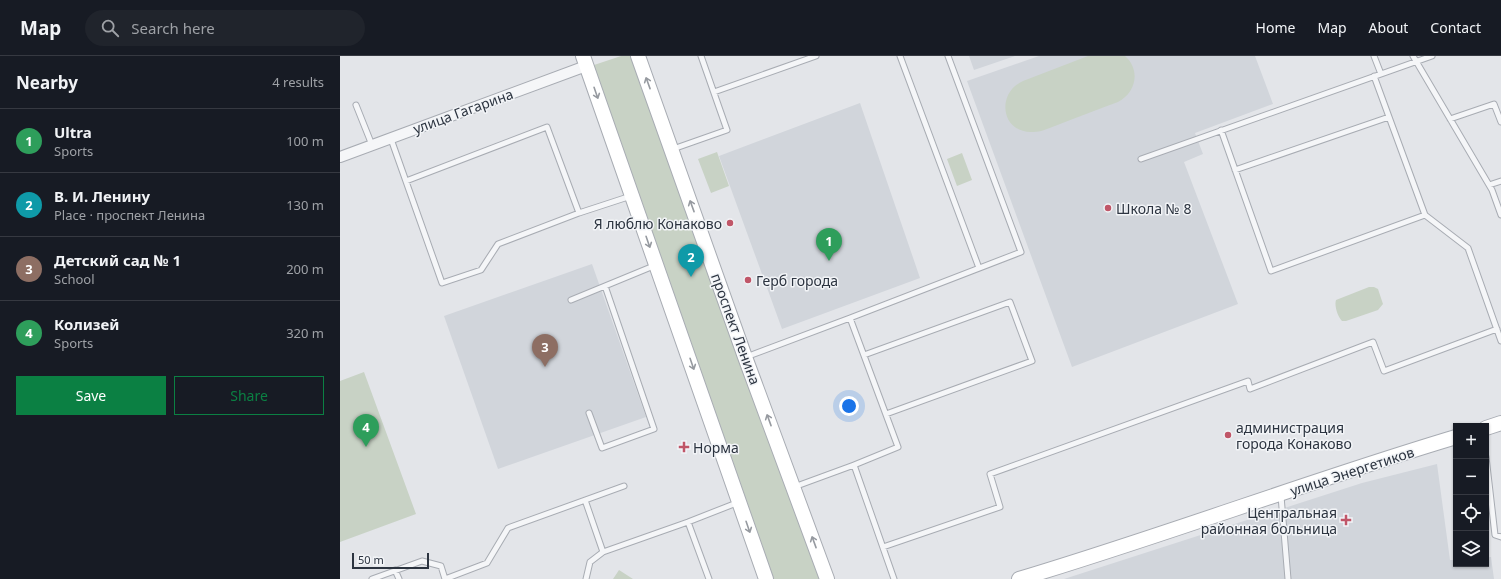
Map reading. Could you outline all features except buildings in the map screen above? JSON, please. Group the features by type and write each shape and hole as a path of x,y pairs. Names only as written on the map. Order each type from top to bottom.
{"street":[{"name":"проспект Ленина","path":"638,56 745,357 827,579"},
{"name":"улица Гагарина","path":"340,157 585,61"},
{"path":"585,61 766,579"},
{"path":"1489,427 1501,423"},
{"name":"улица Энергетиков","path":"1019,579 1281,495 1396,455 1453,438"}],"lane":[{"path":"672,150 727,130 701,56"},
{"path":"714,92 816,56"},
{"path":"900,56 979,268"},
{"path":"745,357 1020,252 948,56"},
{"path":"1374,56 1381,74"},
{"path":"1412,56 1489,185 1501,215"},
{"path":"1141,159 1432,56"},
{"path":"1374,76 1425,215 1468,248 1501,342"},
{"path":"1450,119 1494,104 1501,122"},
{"path":"356,105 372,145"},
{"path":"1235,170 1389,117"},
{"path":"406,181 547,127 579,213"},
{"path":"1221,130 1271,271 1425,215"},
{"path":"391,138 442,283 481,270 498,244 579,213 632,196"},
{"path":"1489,185 1501,181"},
{"path":"571,300 656,265"},
{"path":"589,413 602,448 654,429 605,286"},
{"path":"864,355 1010,302 1032,361 886,414"},
{"path":"794,487 898,447 850,318"},
{"path":"883,547 1000,507 990,474 1248,381 1250,389 1373,342 1384,371 1496,329"},
{"path":"1486,459 1495,535 1501,537"},
{"path":"854,465 894,579"},
{"path":"372,579 422,561 441,566 445,579 487,563 508,528 624,486"},
{"path":"1281,495 1288,579"},
{"path":"585,500 603,552"},
{"path":"585,579 590,562 603,552 688,522 740,501"},
{"path":"688,522 709,579"},
{"path":"396,570 399,579"}],"shaded area":[{"path":"621,56 631,56 819,579 774,579 594,65"},
{"path":"969,56 1015,56 974,70"},
{"name":"Школа № 8","path":"1039,56 1255,56 1273,104 1195,133 1203,154 1184,162 1238,304 1072,367 967,81"},
{"path":"1088,56 1125,56 1130,62 1135,74 1132,87 1124,98 1118,102 1042,131 1031,132 1021,130 1013,126 1008,119 1006,102 1014,87 1023,81"},
{"path":"860,103 920,278 782,329 719,156"},
{"path":"717,152 729,186 711,193 698,159"},
{"path":"962,153 972,180 957,186 947,159"},
{"path":"592,264 646,417 498,469 444,316"},
{"path":"1369,287 1378,289 1383,304 1378,310 1342,321 1337,311 1336,300"},
{"path":"364,372 416,514 340,542 340,381"},
{"name":"Центральная районная больница","path":"1437,464 1450,560 1453,560 1453,567 1489,567 1489,557 1491,557 1494,579 1064,579 1362,483"},
{"path":"619,570 633,579 613,579"}],"place":[{"name":"Школа № 8","path":"1108,208"},
{"name":"Я люблю Конаково","path":"730,223"},
{"name":"Ultra","path":"829,261"},
{"name":"В. И. Ленину","path":"691,277"},
{"name":"Герб города","path":"748,280"},
{"name":"Детский сад № 1","path":"545,367"},
{"name":"администрация города Конаково","path":"1228,435"},
{"name":"Колизей","path":"366,447"},
{"name":"Норма","path":"684,447"},
{"name":"Центральная районная больница","path":"1346,520"}]}
